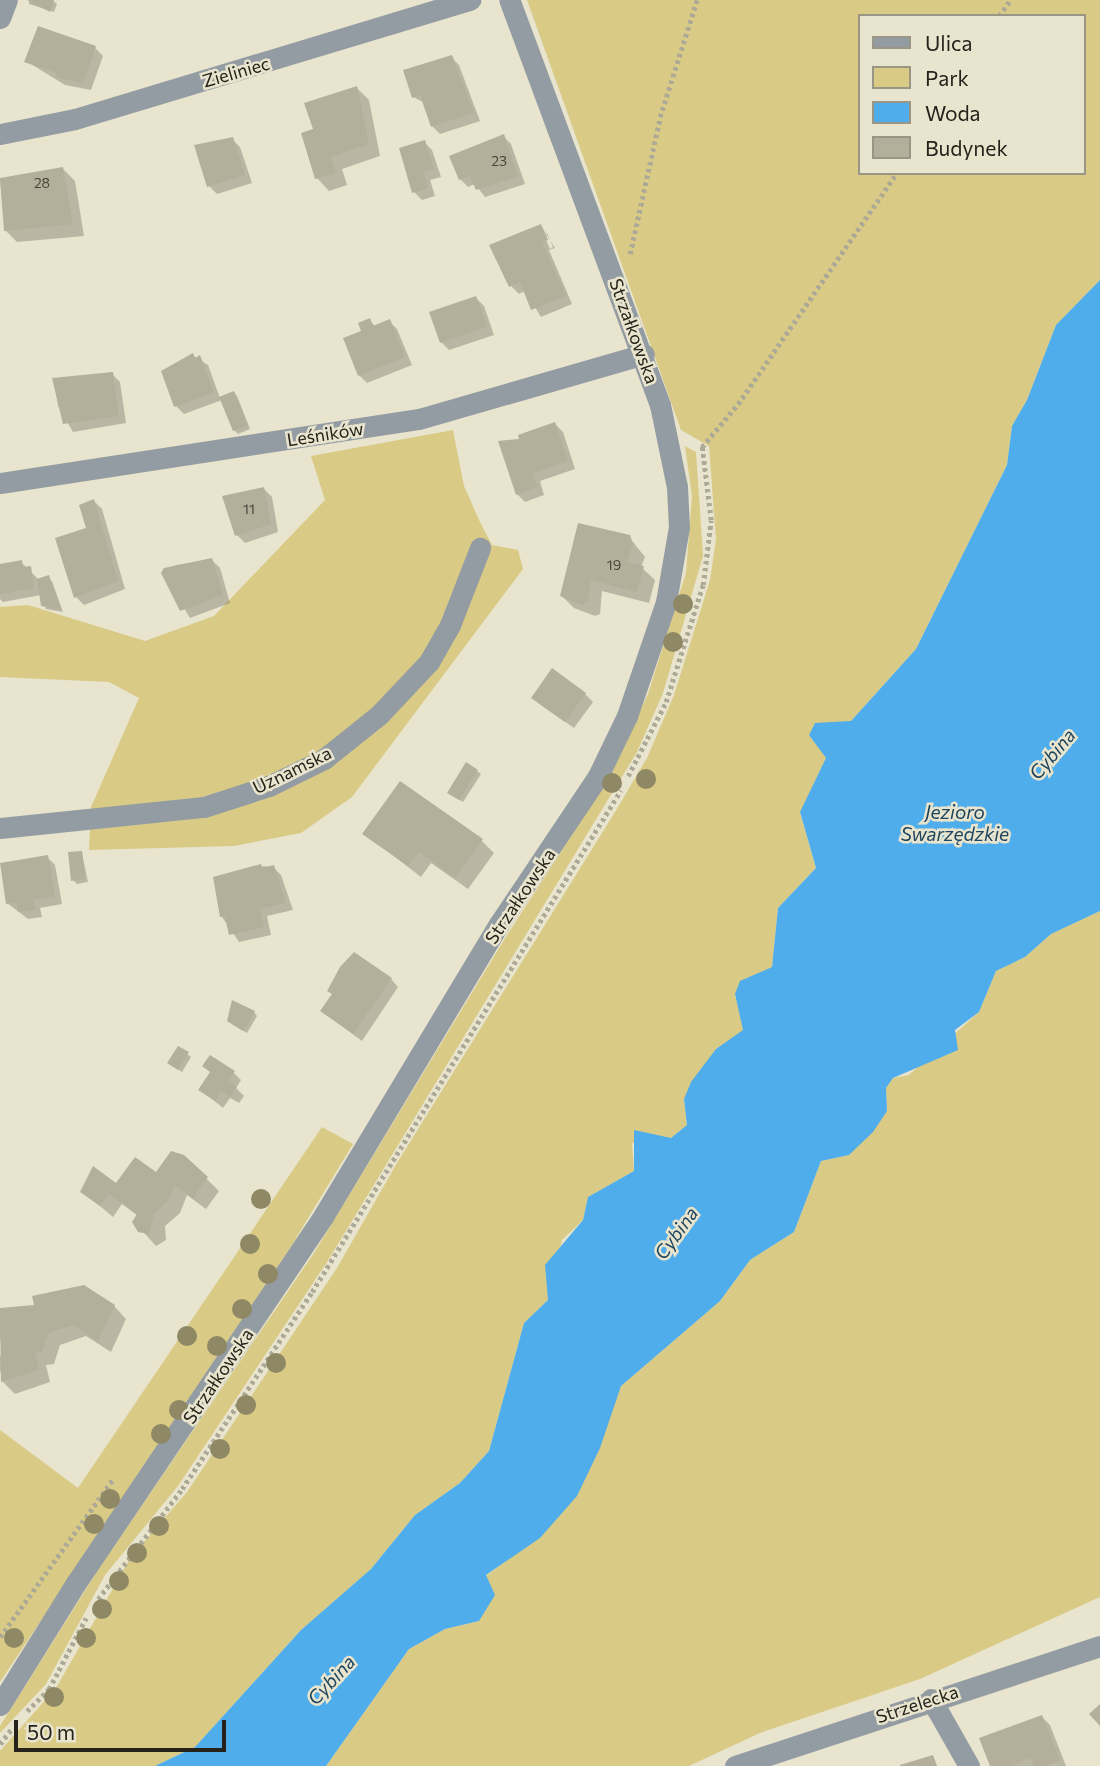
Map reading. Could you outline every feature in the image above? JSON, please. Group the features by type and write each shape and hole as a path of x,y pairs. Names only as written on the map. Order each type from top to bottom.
{"street":[{"path":"0,18 7,0"},
{"name":"Zieliniec","path":"0,134 75,119 470,0"},
{"name":"Strzałkowska","path":"0,1705 76,1583 309,1238 499,924 574,815 616,743 666,603 679,527 670,444 644,354 509,0"},
{"name":"Leśników","path":"0,483 419,419 644,354"},
{"name":"Uznamska","path":"0,828 204,807 269,786 324,759 379,715 429,662 450,625 480,548"},
{"name":"Strzelecka","path":"735,1766 931,1699 1100,1646"},
{"path":"931,1699 969,1766"}],"path":[{"path":"614,278 628,264 660,117 697,0"},
{"path":"702,447 738,404 896,175"},
{"path":"0,1637 118,1472"}],"green space":[{"path":"527,0 1100,0 1100,280 1056,325 1027,400 1012,426 1007,465 916,649 851,721 809,735 827,757 800,813 816,868 778,908 772,967 735,995 744,1030 716,1049 684,1099 687,1125 671,1138 632,1143 634,1171 588,1197 583,1220 562,1240 548,1300 524,1323 489,1451 460,1483 415,1515 371,1569 301,1630 195,1747 155,1766 0,1766 0,1751 56,1688 131,1557 187,1492 337,1268 397,1163 647,758 674,695 710,580 716,539 709,446 681,430"},
{"path":"453,430 464,486 480,522 492,545 518,550 523,569 352,797 301,833 234,846 89,850 91,807 139,698 109,682 0,677 0,607 28,605 145,641 214,616 325,500 311,456"},
{"path":"685,446 696,452 703,556 663,693 637,752 327,1262 178,1486 105,1575 46,1684 0,1733 0,1726 98,1570 314,1253 507,935 607,781 648,694 686,573 692,496"},
{"path":"1100,911 1100,1597 920,1679 760,1733 689,1766 326,1766 409,1649 445,1629 479,1621 486,1576 510,1558 611,1407 621,1386 720,1301 750,1260 794,1232 821,1161 849,1155 887,1111 886,1088 893,1078 909,1075 979,1012 996,971 1025,957 1051,934"},
{"path":"322,1127 353,1144 290,1248 0,1682 0,1430 78,1488"}],"water":[{"name":"Jezioro Swarzędzkie","path":"1100,280 1100,911 1051,934 1025,957 996,971 979,1012 955,1030 958,1050 893,1078 886,1088 887,1111 873,1132 849,1155 821,1161 794,1232 750,1260 720,1301 621,1386 600,1448 577,1496 540,1538 486,1575 495,1595 479,1621 445,1629 409,1649 326,1766 155,1766 195,1747 301,1630 371,1569 415,1515 460,1483 489,1451 524,1323 548,1300 545,1265 583,1220 588,1197 634,1171 634,1130 671,1138 687,1125 684,1099 691,1082 716,1049 743,1030 735,994 740,981 772,967 778,908 816,868 800,812 826,758 809,735 815,723 851,721 916,649 1007,465 1012,426 1027,400 1056,325"}],"building":[{"path":"27,0 54,0 50,12"},
{"path":"38,26 96,46 83,83 55,77 57,73 24,62"},
{"path":"452,55 474,113 431,127 420,95 412,98 403,70"},
{"path":"357,86 369,144 331,157 336,173 315,179 301,133 313,129 304,103"},
{"path":"504,134 518,176 476,190 470,176 459,180 449,156"},
{"path":"233,137 245,175 207,187 194,145"},
{"path":"425,140 434,169 423,172 428,188 412,193 399,148"},
{"path":"63,167 73,224 4,231 0,178"},
{"path":"541,224 548,240 542,242 566,296 531,310 520,282 509,287 489,245"},
{"path":"476,296 487,327 440,343 429,312"},
{"path":"370,318 373,326 390,319 405,357 358,376 343,338 361,331 358,323"},
{"path":"193,353 195,358 200,355 214,392 174,407 161,371"},
{"path":"113,372 119,416 63,424 52,378"},
{"path":"234,391 248,425 233,431 219,397"},
{"path":"555,422 568,461 533,473 538,487 516,495 498,441 519,439 518,435"},
{"path":"264,487 271,524 235,536 222,496"},
{"path":"94,499 118,581 74,598 55,538 86,528 79,505"},
{"path":"578,523 630,535 633,544 627,562 644,566 637,592 591,580 588,601 582,605 560,596"},
{"path":"212,558 223,595 180,611 161,573 164,568"},
{"path":"22,560 23,567 31,566 34,588 0,594 0,564"},
{"path":"49,575 61,610 41,606 37,579"},
{"path":"552,668 586,693 565,722 531,698"},
{"path":"466,762 478,770 459,800 447,793"},
{"path":"400,781 483,839 455,878 419,852 408,866 362,834"},
{"path":"82,851 85,879 71,881 68,852"},
{"path":"48,855 55,896 33,900 35,910 18,912 16,902 6,904 0,863"},
{"path":"261,864 262,868 274,865 286,903 260,909 264,927 229,935 225,917 220,917 213,877"},
{"path":"354,952 392,978 353,1034 320,1011 332,994 327,991 340,967"},
{"path":"232,1000 255,1011 243,1031 227,1021"},
{"path":"178,1046 189,1052 178,1070 167,1063"},
{"path":"210,1055 235,1071 228,1081 237,1087 230,1097 221,1091 215,1101 198,1090 210,1072 202,1066"},
{"path":"171,1151 184,1155 208,1177 193,1198 174,1185 168,1201 154,1214 149,1234 138,1232 132,1222 137,1214 109,1194 100,1206 80,1192 93,1166 116,1183 135,1157 156,1172"},
{"path":"84,1285 115,1305 98,1341 73,1325 48,1333 42,1352 35,1353 39,1370 1,1382 0,1308 34,1305 32,1296"},
{"path":"1100,1704 1100,1726 1089,1714"},
{"path":"1042,1715 1060,1760 1046,1766 1034,1766 1030,1758 1011,1766 990,1766 979,1738"},
{"path":"933,1755 937,1766 900,1766 900,1765"}],"water label":[{"name":"Cybina","path":"1052,754"},
{"name":"Cybina","path":"676,1233"},
{"name":"Cybina","path":"331,1680"}]}
